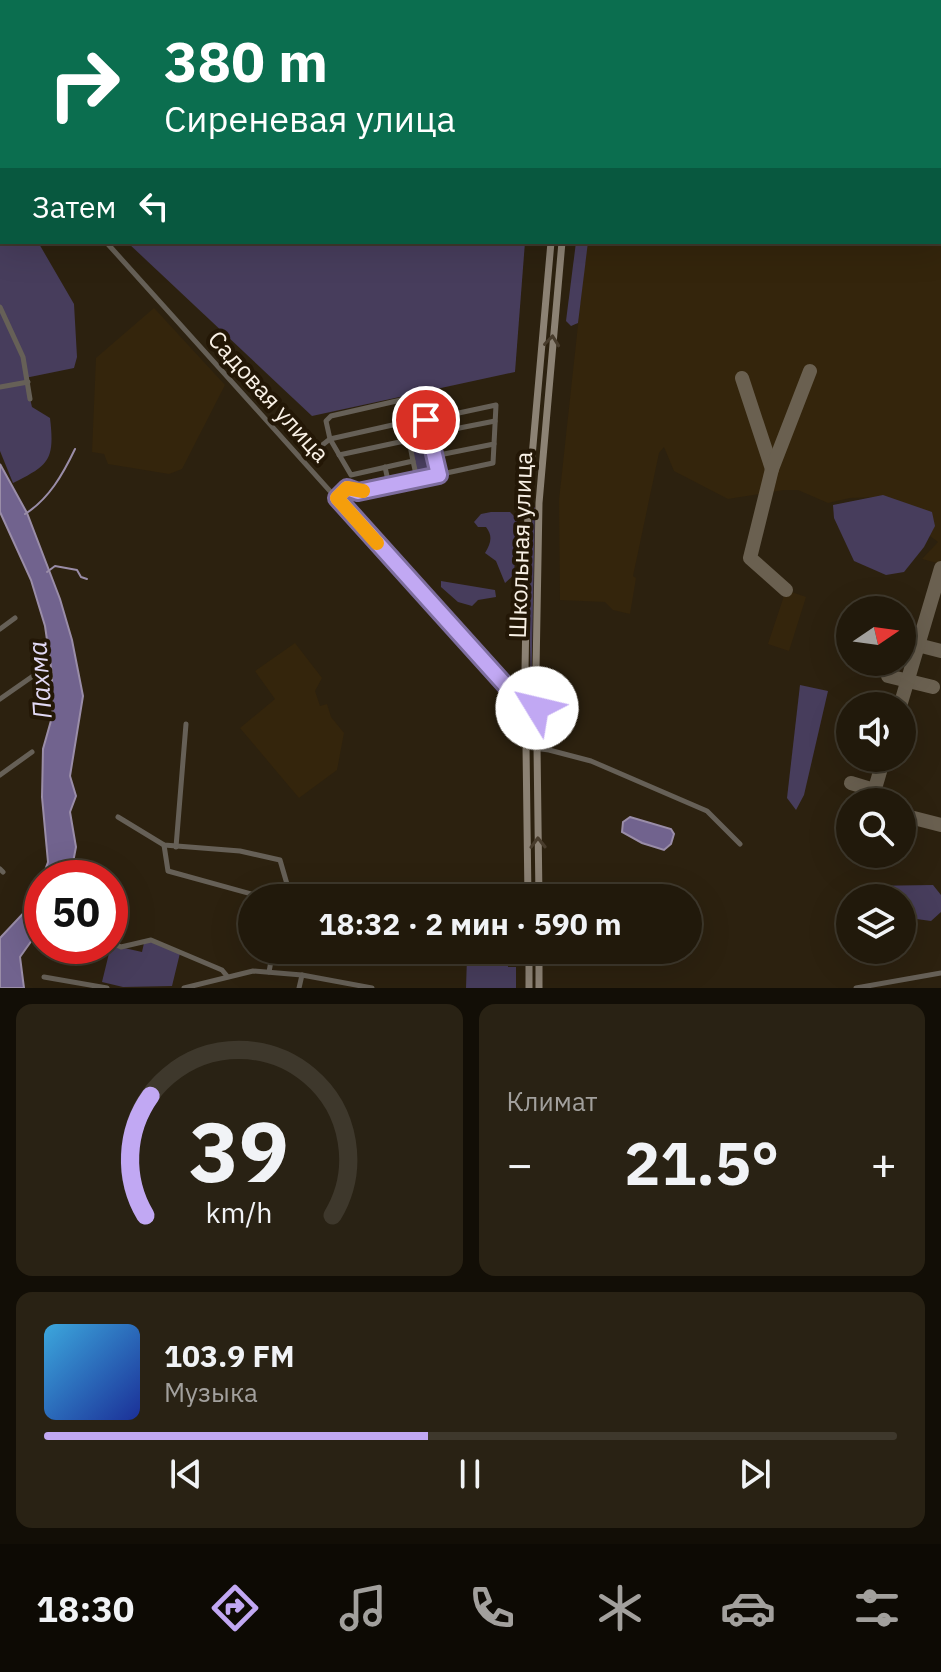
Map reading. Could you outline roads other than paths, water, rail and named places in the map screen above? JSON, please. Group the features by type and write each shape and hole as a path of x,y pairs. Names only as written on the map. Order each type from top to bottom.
{"main road":[{"name":"Школьная улица","path":"528,884 525,670 528,502 551,244"},
{"name":"Школьная улица","path":"539,884 539,503 562,244"},
{"path":"528,502 539,503"},
{"path":"526,708 537,708"},
{"path":"529,964 529,988"},
{"path":"539,964 539,988"}],"street":[{"name":"Садовая улица","path":"108,244 526,708"},
{"path":"0,307 23,357 30,399"},
{"path":"0,387 28,382"},
{"path":"421,397 439,475"},
{"path":"351,488 351,475 330,439 326,421 331,416 401,400 417,479"},
{"path":"351,488 358,492 493,463 496,405 426,420"},
{"path":"429,434 495,421"},
{"path":"303,460 330,439 406,422"},
{"path":"339,455 409,440"},
{"path":"434,456 494,444"},
{"path":"351,475 413,461"},
{"path":"385,467 389,485"},
{"path":"337,498 351,488"},
{"path":"0,629 15,618"},
{"path":"501,681 517,681 525,670"},
{"path":"0,699 33,676"},
{"path":"176,847 186,724"},
{"path":"526,747 591,761 707,811 740,844"},
{"path":"0,775 32,752"},
{"path":"118,817 164,845 240,851 280,860 287,884"},
{"path":"164,845 168,871 238,890"},
{"path":"128,945 151,940 222,970 227,976"},
{"path":"269,972 270,964"},
{"path":"184,988 227,976 269,972 372,988"},
{"path":"856,988 941,973"},
{"path":"299,988 302,975"},
{"path":"44,977 107,988"}],"waterway":[{"path":"25,514 54,485 75,449"},
{"path":"47,572 55,566 77,570 81,577 87,579"}],"water label":[{"name":"Пахма","path":"39,680"}]}
